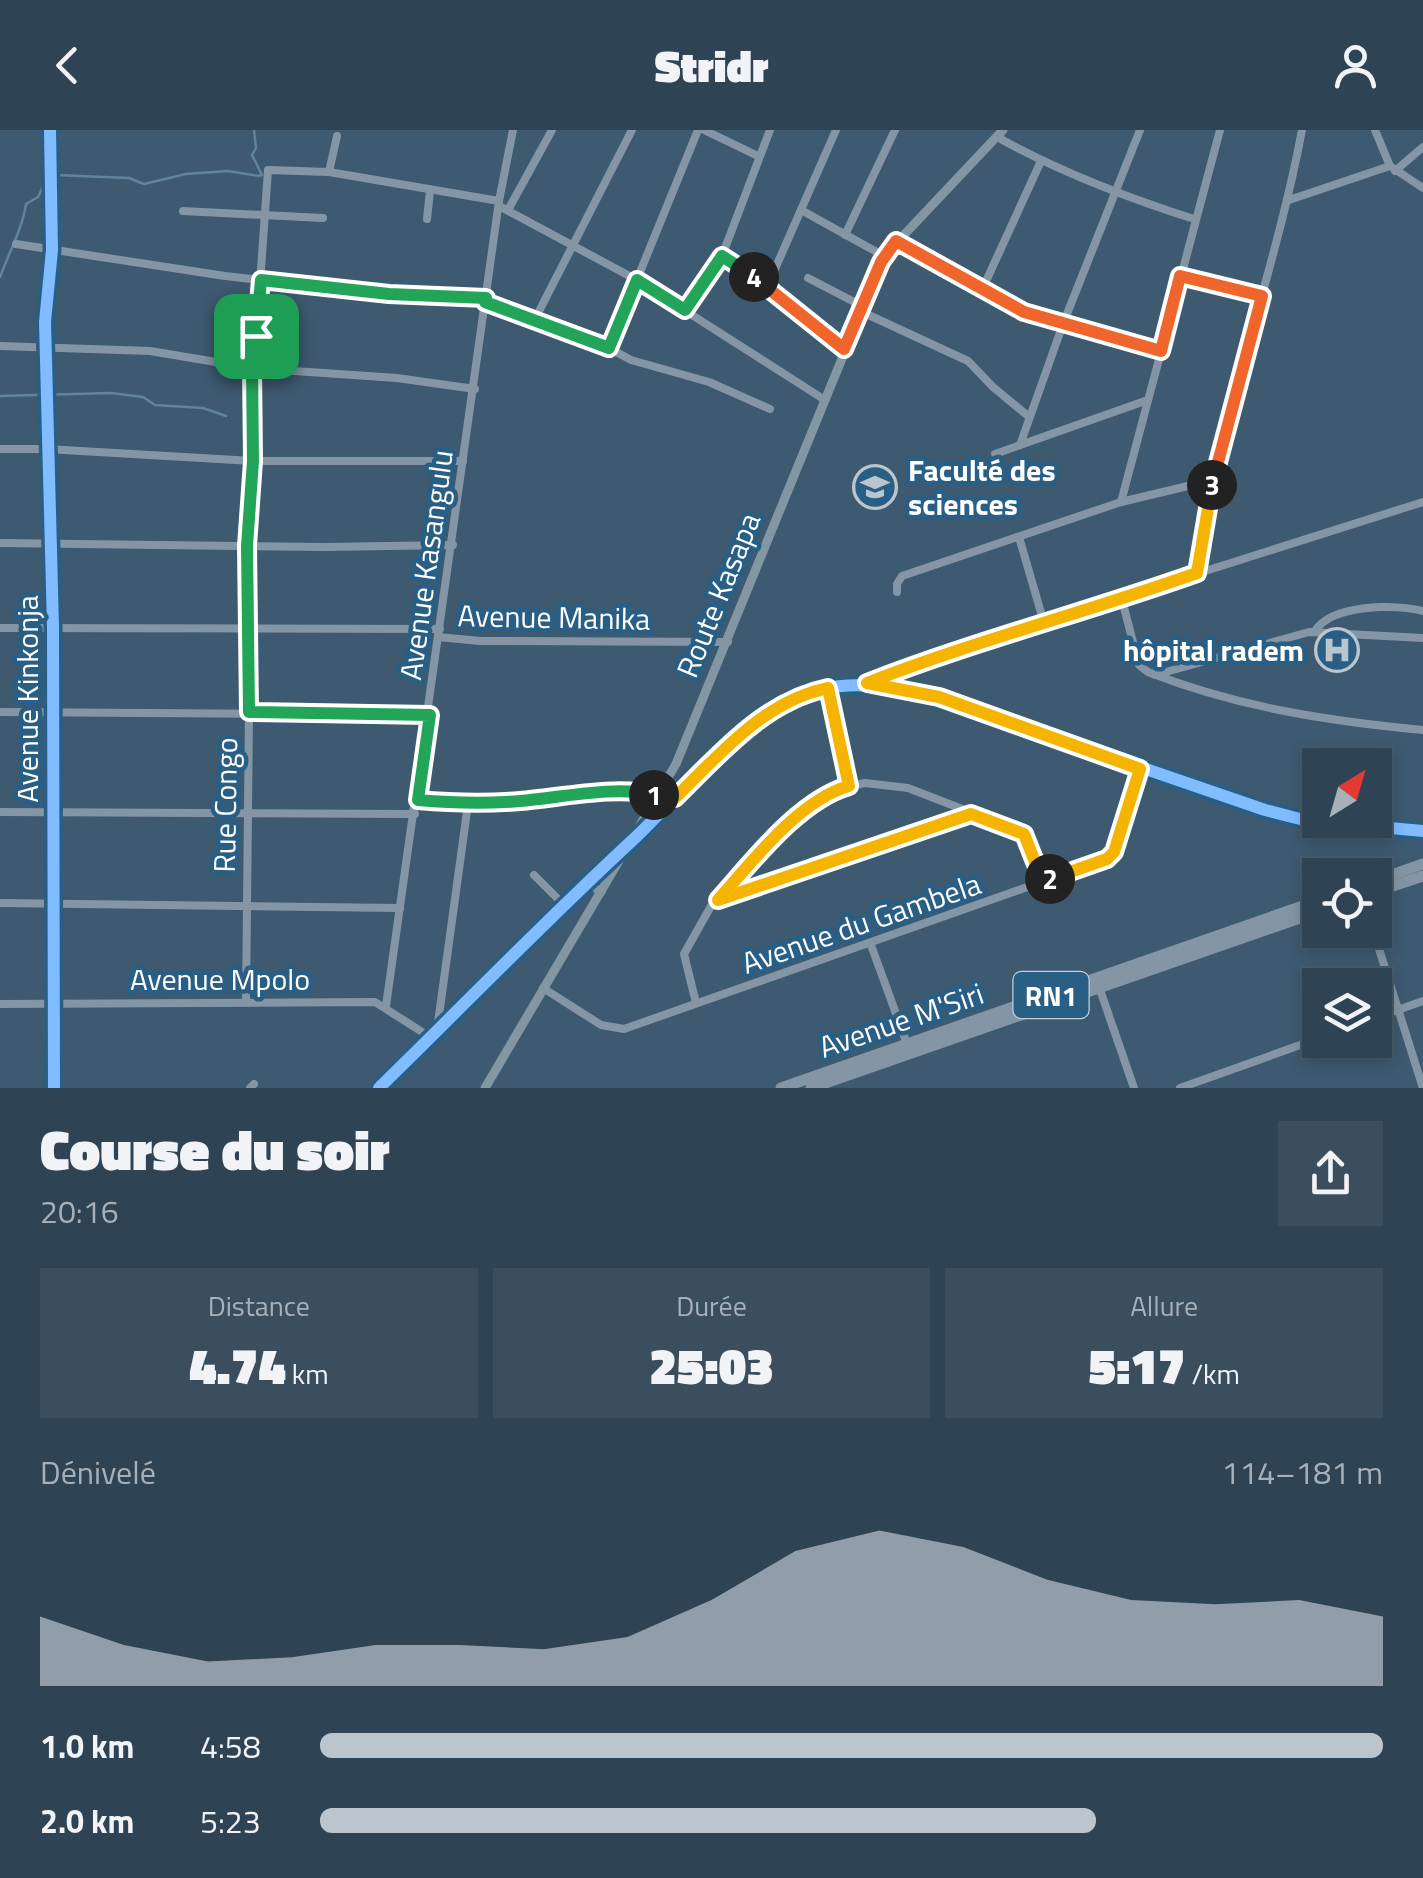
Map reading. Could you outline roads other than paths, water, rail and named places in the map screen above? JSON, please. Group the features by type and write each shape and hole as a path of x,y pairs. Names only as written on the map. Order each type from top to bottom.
{"highway":[{"path":"1392,875 1423,864"},
{"path":"1392,886 1423,876"},
{"name":"Avenue M'Siri","path":"811,1088 1302,907"},
{"name":"Avenue M'Siri","path":"781,1088 1302,916"}],"main road":[{"name":"Route Kasapa","path":"485,1088 661,793 728,642 884,256 1000,134"},
{"path":"661,793 675,798"},
{"path":"587,882 601,892"}],"street":[{"name":"Avenue Kinkonja","path":"50,130 52,250 46,348 46,449 53,627 54,1088"},
{"name":"Avenue Kasangulu","path":"386,1006 430,715 485,300 513,130"},
{"path":"502,206 552,130"},
{"path":"535,320 632,130"},
{"path":"609,348 701,130 758,156"},
{"path":"685,310 722,256 770,130"},
{"path":"768,286 836,130"},
{"path":"844,235 895,130"},
{"path":"1020,445 1140,130"},
{"path":"1121,502 1220,130"},
{"path":"1197,573 1213,480 1289,200 1302,130"},
{"path":"1375,130 1393,168 1423,188"},
{"path":"1000,134 1041,161 1115,193 1194,219"},
{"path":"330,172 337,136"},
{"path":"1289,200 1393,168 1423,147"},
{"path":"982,290 1041,161"},
{"path":"261,280 268,170 330,172 502,206 637,280 825,400"},
{"path":"427,220 430,191"},
{"path":"800,210 884,256"},
{"path":"183,211 323,218"},
{"path":"896,241 1024,312 1161,351"},
{"path":"16,244 261,280 485,300 631,360 709,382 770,409"},
{"path":"722,256 768,286 844,349"},
{"path":"1180,276 1262,296"},
{"path":"808,278 968,361 988,384 1028,416"},
{"name":"Rue Congo","path":"246,1002 247,546 253,461 253,368 261,280"},
{"path":"0,346 150,351 253,368 419,380 475,389"},
{"path":"996,454 1146,402"},
{"path":"0,450 253,461 463,461"},
{"path":"897,592 902,576 1121,502 1213,480"},
{"path":"378,1088 562,904 761,718 790,701 828,688 867,683 956,650 1423,502"},
{"path":"1019,537 1044,623"},
{"path":"0,543 453,545"},
{"path":"1122,600 1139,665 1155,675 1286,714 1423,730"},
{"path":"1314,631 1322,622 1370,607 1423,611"},
{"name":"Avenue Manika","path":"0,628 248,628 439,633 480,641 728,642"},
{"path":"1155,675 1314,631 1423,638"},
{"path":"867,683 939,697 1283,815 1423,831"},
{"path":"828,688 849,786"},
{"path":"0,712 430,715"},
{"name":"Avenue du Gambela","path":"543,988 601,1025 624,1029 1043,882 1110,857 1118,846 1140,769"},
{"path":"696,1004 685,968 685,949 718,900 743,872 807,808 829,793 849,786 878,784 908,788 1024,834 1043,882"},
{"path":"418,800 468,804 661,793"},
{"path":"434,1034 468,804"},
{"path":"0,812 416,814"},
{"path":"718,900 971,814"},
{"path":"743,872 745,884 754,889"},
{"path":"534,875 562,904"},
{"path":"0,903 400,908"},
{"path":"871,945 907,1045"},
{"path":"1378,948 1423,1088"},
{"path":"1098,983 1134,1088"},
{"name":"Avenue Mpolo","path":"0,1004 366,1001 386,1006 434,1034"},
{"path":"1392,1012 1423,1001"},
{"path":"1180,1088 1302,1044"}],"waterway":[{"path":"55,175 129,178 144,184 186,174 228,171 259,176 262,175 252,155 256,148 254,130"},
{"path":"0,277 26,204 38,197 48,176"},
{"path":"0,396 111,393 143,397 155,405 203,408 226,416"}],"place":[{"name":"Faculté des sciences","path":"875,487"},
{"name":"hôpital radem","path":"1337,650"}]}
